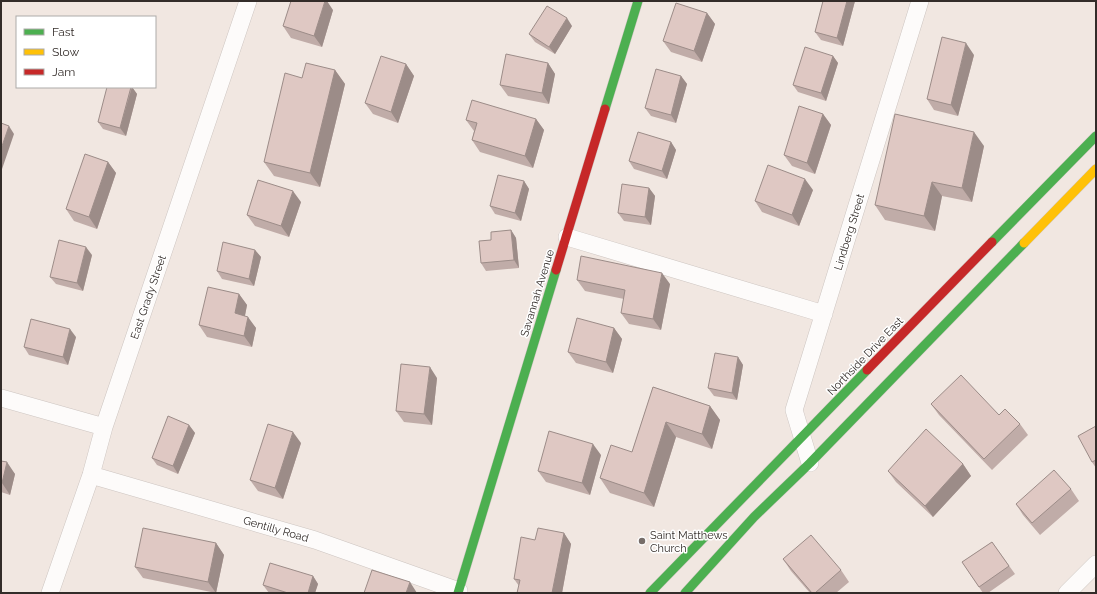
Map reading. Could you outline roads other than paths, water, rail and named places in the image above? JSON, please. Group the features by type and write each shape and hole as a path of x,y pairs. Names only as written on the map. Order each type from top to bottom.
{"main road":[{"name":"Savannah Avenue","path":"459,592 638,1"},
{"name":"Northside Drive East","path":"650,593 1096,136"},
{"path":"685,593 754,517 810,463 1096,168"}],"street":[{"name":"East Grady Street","path":"50,593 91,475 104,427 248,1"},
{"name":"Lindberg Street","path":"810,463 794,410 920,1"},
{"path":"567,237 824,314"},
{"path":"1,398 104,427"},
{"name":"Gentilly Road","path":"91,475 315,540 459,592"},
{"path":"1067,593 1096,564"}],"place":[{"name":"Saint Matthews Church","path":"642,541"}]}
